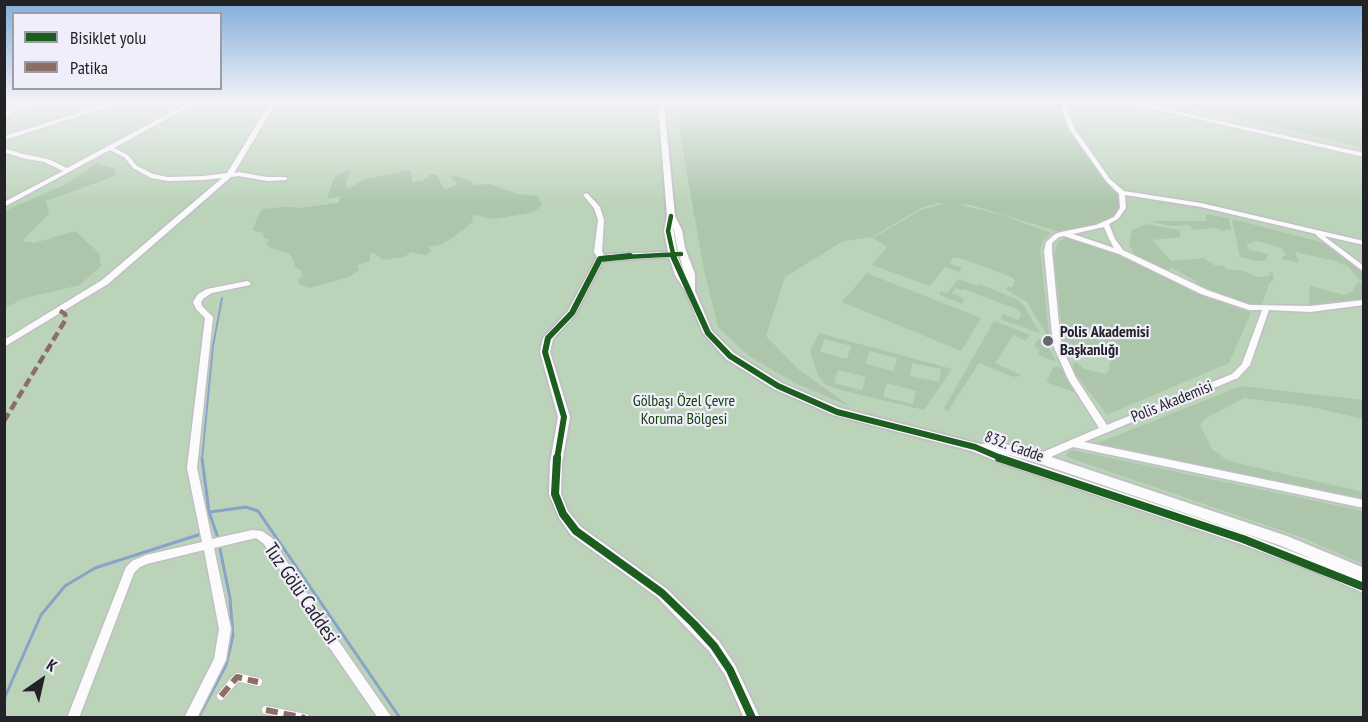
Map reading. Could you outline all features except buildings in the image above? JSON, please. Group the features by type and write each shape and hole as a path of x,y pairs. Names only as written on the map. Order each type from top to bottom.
{"street":[{"path":"4,205 131,137"},
{"path":"4,344 105,282 229,175 252,137"},
{"name":"832. Cadde","path":"664,137 671,216 668,231 677,251 680,275 691,292 704,324 714,341 730,356 778,386 837,412 975,447 1005,460 1243,539 1364,587"},
{"path":"1077,137 1122,193 1124,204 1121,214 1106,224 1089,230 1063,233 1052,239 1048,251 1056,340 1069,373 1105,429"},
{"path":"1282,137 1364,155"},
{"path":"110,148 126,156 135,167 151,176 180,178 248,174 267,180 285,179"},
{"path":"4,150 46,160 68,171"},
{"path":"1122,193 1201,205 1364,243"},
{"path":"586,195 597,207 601,220 598,252 602,258"},
{"path":"1106,224 1121,252"},
{"path":"1063,233 1121,252 1204,292 1242,305 1266,309 1310,309 1364,302"},
{"path":"1319,234 1364,270"},
{"path":"677,251 602,258 597,263 572,313 552,332 546,345 548,362 564,417 556,463 555,494 563,514 576,531 662,593 714,646 730,670 752,717"},
{"path":"190,717 216,669 224,641 223,615 212,537 194,481 192,457 209,316 197,302 201,296 210,291 247,283"},
{"name":"Polis Akademisi","path":"1039,458 1235,376 1246,365 1266,309"},
{"path":"1072,443 1364,504"},
{"name":"832. Cadde","path":"975,447 1005,449 1039,458 1282,540 1364,574"},
{"name":"Tuz Gölü Caddesi","path":"73,717 130,570 146,560 212,537 252,534 258,534 268,541 322,627 386,717"},
{"path":"221,696 237,677 258,682"},
{"path":"266,710 305,717"}],"green space":[{"name":"Gölbaşı Özel Çevre Koruma Bölgesi","path":"4,137 1363,137 1363,717 5,717"},
{"path":"681,137 1079,137 1089,154 1122,193 1121,214 1106,224 1063,233 971,205 937,203 921,208 872,237 843,241 785,277 766,336 798,369 851,407 795,383 749,356 718,327 704,270"},
{"path":"1319,137 1363,137 1363,147"},
{"path":"97,163 116,169 115,176 46,201 49,213 22,241 34,243 75,231 99,253 101,266 80,285 25,298 5,308 5,211 66,184"},
{"path":"411,170 412,182 422,181 431,174 437,175 443,187 447,189 457,184 450,177 456,176 475,185 490,184 518,194 538,196 542,204 538,209 529,213 494,219 474,215 472,216 473,221 465,229 443,244 429,247 431,252 426,255 411,252 404,257 384,260 374,253 370,254 370,261 358,265 359,270 349,277 309,288 299,284 298,280 303,276 301,270 293,266 295,262 289,253 271,248 266,244 269,240 264,238 263,233 252,230 262,209 300,208 338,203 341,196 327,199 333,180 336,175 351,171 346,181 347,189 365,179"},
{"path":"952,203 1002,215 1051,233 1043,240 1040,249 1049,334 1046,342 1056,362 1038,355 1040,350 1034,346 1038,339 1046,340 1046,334 1027,302 1006,289 1008,286 1012,287 1015,281 1012,277 960,258 953,258 949,263 962,268 959,272 945,267 930,286 872,265 887,247 873,238 921,210"},
{"path":"1206,214 1229,218 1231,229 1194,230 1189,225 1171,226 1149,221 1206,221"},
{"path":"1232,219 1321,242 1363,272 1363,282 1348,266 1295,252 1299,263 1283,259 1282,256 1287,256 1282,248 1257,241 1246,244 1249,250 1268,254 1266,260 1268,261 1240,257"},
{"path":"1147,224 1179,230 1180,237 1152,240 1171,261 1204,258 1216,266 1223,265 1227,269 1243,271 1257,277 1271,276 1268,273 1272,272 1274,278 1269,284 1262,305 1245,303 1201,287 1194,284 1196,281 1172,268 1168,270 1145,261 1134,253 1129,244 1132,230"},
{"path":"1068,236 1138,263 1191,290 1251,313 1229,363 1107,415 1074,372 1073,364 1076,362 1084,369 1105,374 1108,372 1111,360 1087,349 1086,352 1064,349 1054,256 1057,243"},
{"path":"867,273 981,318 961,351 842,302"},
{"path":"958,279 978,286 980,284 1018,300 1040,333 1000,319 1003,314 1018,320 1021,314 1017,309 963,289 956,288 952,293 965,299 962,304 940,295 940,291 948,293"},
{"path":"1358,281 1363,284 1363,299 1312,306 1309,303 1310,286 1345,295 1353,291"},
{"path":"994,321 1030,335 1026,341 1013,335 995,363 1021,375 1014,377 979,363 948,411 944,408"},
{"path":"819,333 952,369 924,410 840,390 825,384 818,375 810,351","holes":["824,339 851,346 847,359 820,352","869,351 897,358 894,371 866,364","912,363 941,369 939,382 910,376","838,370 866,377 862,390 834,383","887,383 916,391 913,404 883,397"]},
{"path":"1054,366 1061,368 1076,393 1046,382"},
{"path":"1241,386 1363,400 1363,419 1312,407 1244,398 1206,418 1200,425 1212,449 1228,461 1363,492 1363,501 1095,444"},
{"path":"1072,450 1363,511 1363,564 1303,538 1067,457 1067,453"}],"waterway":[{"path":"202,458 213,346 222,298"},
{"path":"202,458 209,512 218,538"},
{"path":"210,512 246,507 258,511 400,718"},
{"path":"4,699 41,615 65,586 95,568 201,534"},
{"path":"198,718 226,665 233,636 230,598 219,544"}],"marked path":[{"path":"4,421 66,319 65,314 59,310"},
{"path":"221,696 237,677 258,682"},
{"path":"266,710 305,718"}],"cycle path":[{"path":"671,216 668,231 673,256 708,333 730,356 778,386 837,412 975,447 1005,460 1243,539 1364,587"},
{"path":"681,254 600,259 572,313 548,338 545,352 564,417 556,463 555,494 563,514 576,531 662,593 714,646 730,670 752,718"}],"place":[{"name":"Polis Akademisi Başkanlığı","path":"1048,341"}]}
